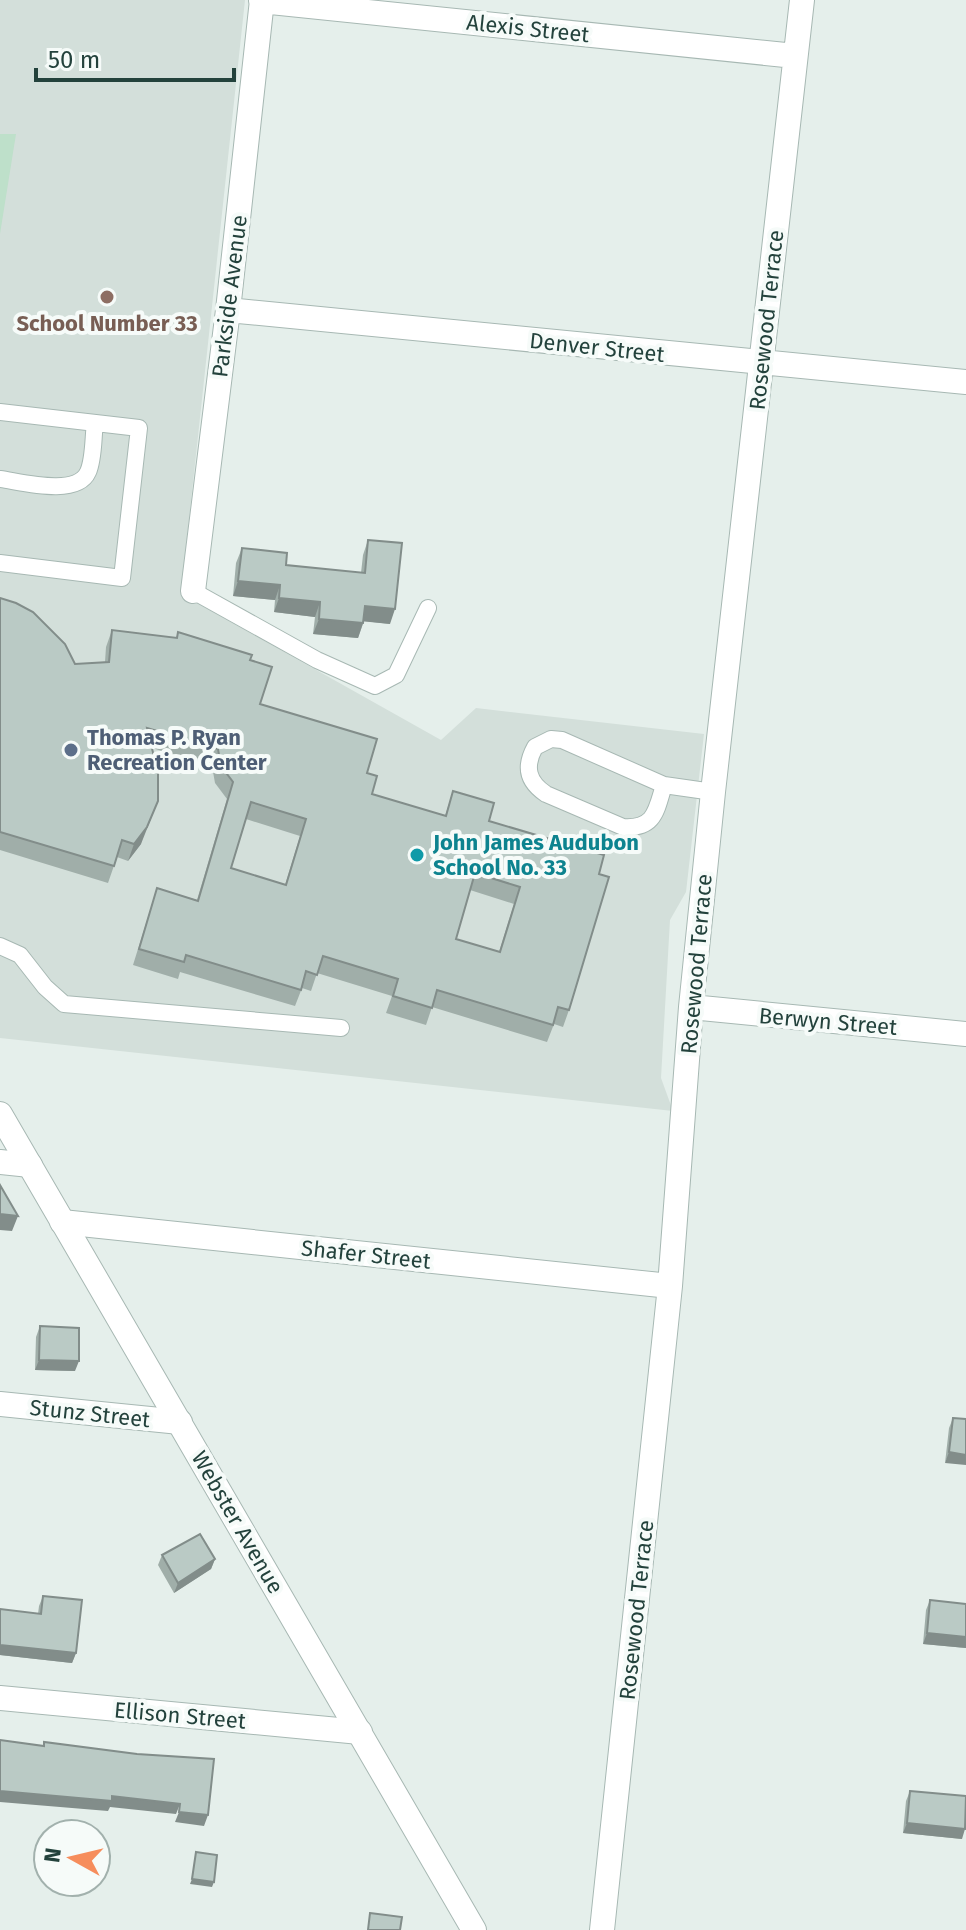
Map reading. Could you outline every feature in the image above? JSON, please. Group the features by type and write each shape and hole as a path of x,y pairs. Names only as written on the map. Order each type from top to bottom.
{"street":[{"name":"Alexis Street","path":"262,0 795,56"},
{"name":"Parkside Avenue","path":"193,591 262,0"},
{"name":"Rosewood Terrace","path":"602,1930 670,1286 691,1007 713,792 802,0"},
{"name":"Denver Street","path":"228,310 966,382"},
{"name":"Berwyn Street","path":"691,1007 966,1034"},
{"name":"Webster Avenue","path":"0,1114 474,1930"},
{"path":"0,1162 30,1165"},
{"name":"Shafer Street","path":"62,1222 670,1286"},
{"name":"Stunz Street","path":"0,1404 180,1422"},
{"name":"Ellison Street","path":"0,1698 360,1732"}],"lane":[{"path":"0,412 139,428 122,578 0,563"},
{"path":"0,479 67,487 79,483 89,472 95,423"},
{"path":"193,591 317,660 375,686 396,675 428,608"},
{"path":"664,785 654,815 647,824 623,827 546,794 536,787 527,768 535,747 551,739 562,740 664,785 713,792"},
{"path":"0,946 20,955 45,987 64,1004 341,1028"}],"shaded area":[{"name":"School Number 33","path":"0,0 245,0 181,594 441,740 476,708 704,734 686,892 670,920 661,1078 673,1111 0,1038"}],"green space":[{"path":"0,134 16,134 0,234"}],"building":[{"path":"368,540 402,543 395,609 365,606 363,623 319,619 320,602 279,598 280,585 238,581 242,548 287,553 286,565 365,573"},
{"name":"John James Audubon School No. 33","path":"0,598 33,612 65,644 75,664 109,662 112,630 177,638 178,632 252,655 250,660 272,667 260,704 377,739 367,773 377,776 372,794 446,816 453,791 494,803 489,821 604,855 599,874 609,877 569,1010 558,1007 553,1025 437,990 432,1008 393,996 398,979 323,956 317,975 306,971 301,990 186,955 184,962 139,949 157,888 198,901 233,782 221,766 218,749 147,728 158,773 158,801 147,827 134,844 122,840 114,866 0,832","holes":["251,802 306,819 286,885 231,868","475,873 520,887 500,952 456,939"]},
{"path":"0,1185 18,1216 0,1214"},
{"path":"40,1326 79,1328 79,1361 39,1360"},
{"path":"953,1418 966,1419 966,1455 949,1452"},
{"path":"200,1534 215,1559 178,1583 162,1555"},
{"path":"43,1596 82,1600 76,1653 0,1645 0,1609 41,1614"},
{"path":"930,1600 966,1604 966,1637 927,1633"},
{"path":"0,1740 214,1759 208,1815 179,1812 180,1804 112,1796 112,1801 0,1791"},
{"path":"910,1791 966,1796 965,1829 907,1823"},
{"path":"196,1852 217,1855 214,1882 192,1879"},
{"path":"370,1913 402,1917 400,1930 368,1930"}],"place":[{"name":"School Number 33","path":"107,297"},
{"name":"Thomas P. Ryan Recreation Center","path":"71,750"},
{"name":"John James Audubon School No. 33","path":"417,855"}]}
